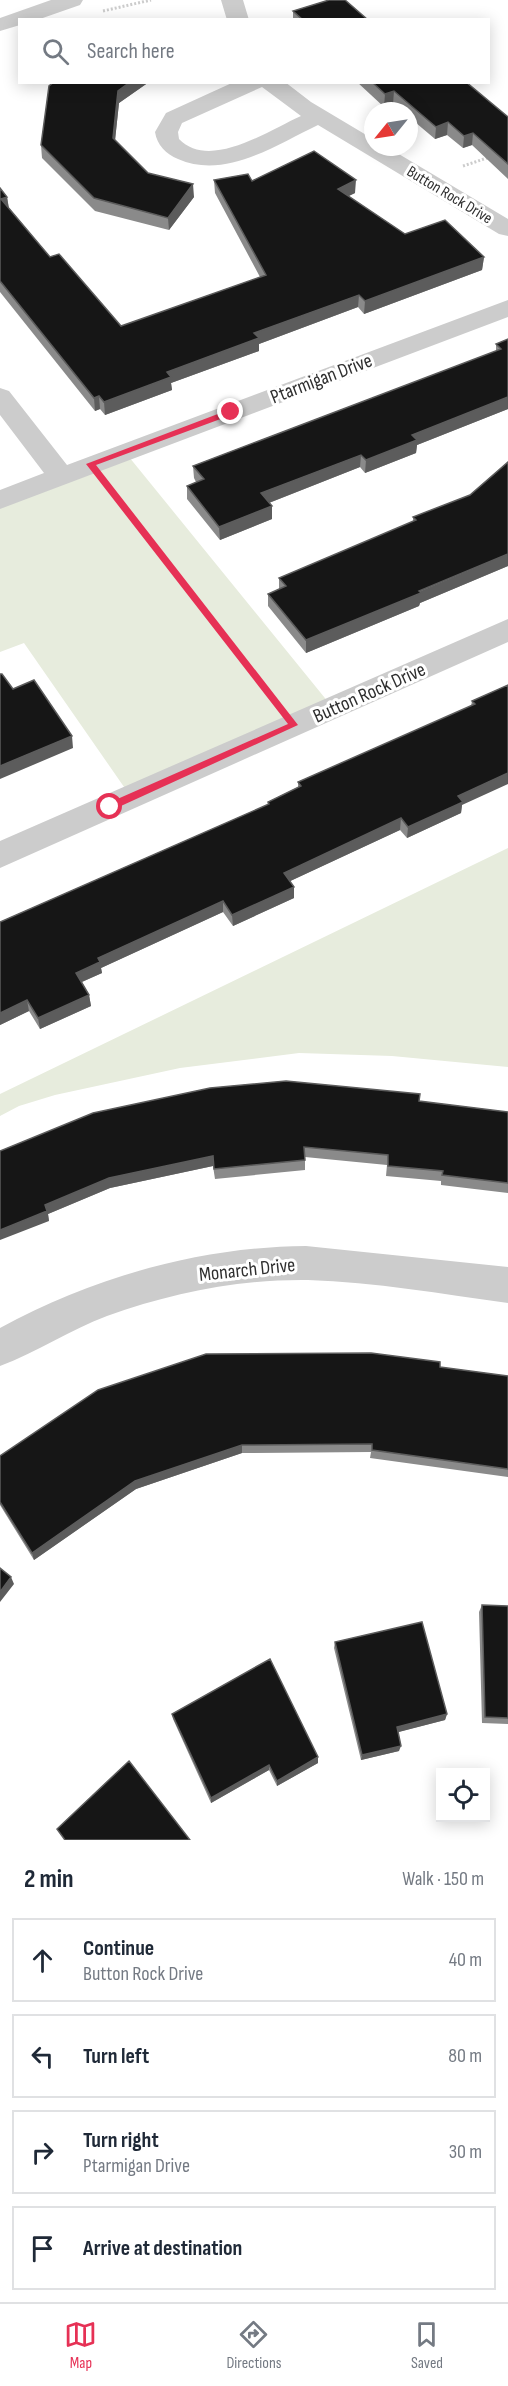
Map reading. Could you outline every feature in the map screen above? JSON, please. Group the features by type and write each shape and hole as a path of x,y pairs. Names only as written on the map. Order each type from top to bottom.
{"street":[{"path":"20,18 72,0"},
{"path":"232,0 237,18"},
{"path":"0,25 18,19"},
{"path":"250,84 174,118 167,128 166,136 181,152 191,156 220,158 237,154 319,116"},
{"name":"Button Rock Drive","path":"273,84 319,116 508,229"},
{"name":"Ptarmigan Drive","path":"0,500 90,464 508,308"},
{"path":"0,397 61,476"},
{"name":"Button Rock Drive","path":"0,855 508,630"},
{"name":"Monarch Drive","path":"0,1348 22,1335 102,1299 208,1270 296,1263 343,1265 508,1285"}],"path":[{"path":"95,14 151,0"},
{"path":"426,180 498,154"},
{"path":"90,464 294,725"}],"shaded area":[{"path":"125,452 333,708 131,797 24,643 0,652 0,500"},
{"path":"508,848 508,1067 392,1056 299,1053 180,1068 55,1095 19,1106 0,1116 0,1094"}],"building":[{"path":"329,0 345,0 366,18 301,18 293,11"},
{"path":"52,84 127,84 118,91 113,138 148,173 193,184 168,218 94,198 41,145 49,86"},
{"path":"374,84 468,84 508,117 508,164 473,133 464,136 448,122 436,127 418,112 418,102 407,102 394,91 385,94"},
{"path":"314,151 356,180 338,189 405,234 445,220 484,257 365,301 359,295 254,333 259,338 167,372 171,377 104,402 99,396 94,398 0,281 0,188 7,197 1,199 50,257 59,254 121,326 266,275 214,180 248,174 252,181"},
{"path":"508,339 508,397 412,435 417,440 366,460 361,455 261,493 272,506 219,527 187,486 204,479 193,466 501,349 496,344"},
{"path":"508,462 508,554 419,591 421,593 306,640 268,594 286,586 279,578 416,520 413,517 470,495"},
{"path":"0,674 13,689 34,680 72,736 0,766"},
{"path":"508,685 508,773 458,796 463,802 408,827 401,818 284,873 294,887 232,915 223,901 98,958 100,962 76,973 89,995 38,1018 27,1000 0,1013 0,922 269,804 268,802 301,786 298,782 475,704 472,701"},
{"path":"286,1081 420,1094 419,1101 508,1112 508,1183 442,1175 443,1171 388,1166 388,1155 304,1147 305,1160 214,1169 213,1156 109,1178 45,1205 47,1211 0,1230 0,1151 93,1113 210,1088"},
{"path":"371,1353 440,1362 440,1367 508,1376 508,1469 372,1450 372,1444 242,1445 135,1481 32,1553 0,1502 0,1456 98,1390 206,1354"},
{"path":"0,1568 11,1577 0,1592"},
{"path":"482,1605 508,1606 508,1718 485,1717"},
{"path":"422,1622 447,1714 397,1727 401,1746 362,1755 335,1642"},
{"path":"270,1659 318,1757 277,1781 269,1765 211,1798 172,1714"},
{"path":"129,1761 190,1840 65,1840 57,1829"}],"route":[{"path":"110,807 294,725 90,464 231,412"}]}
